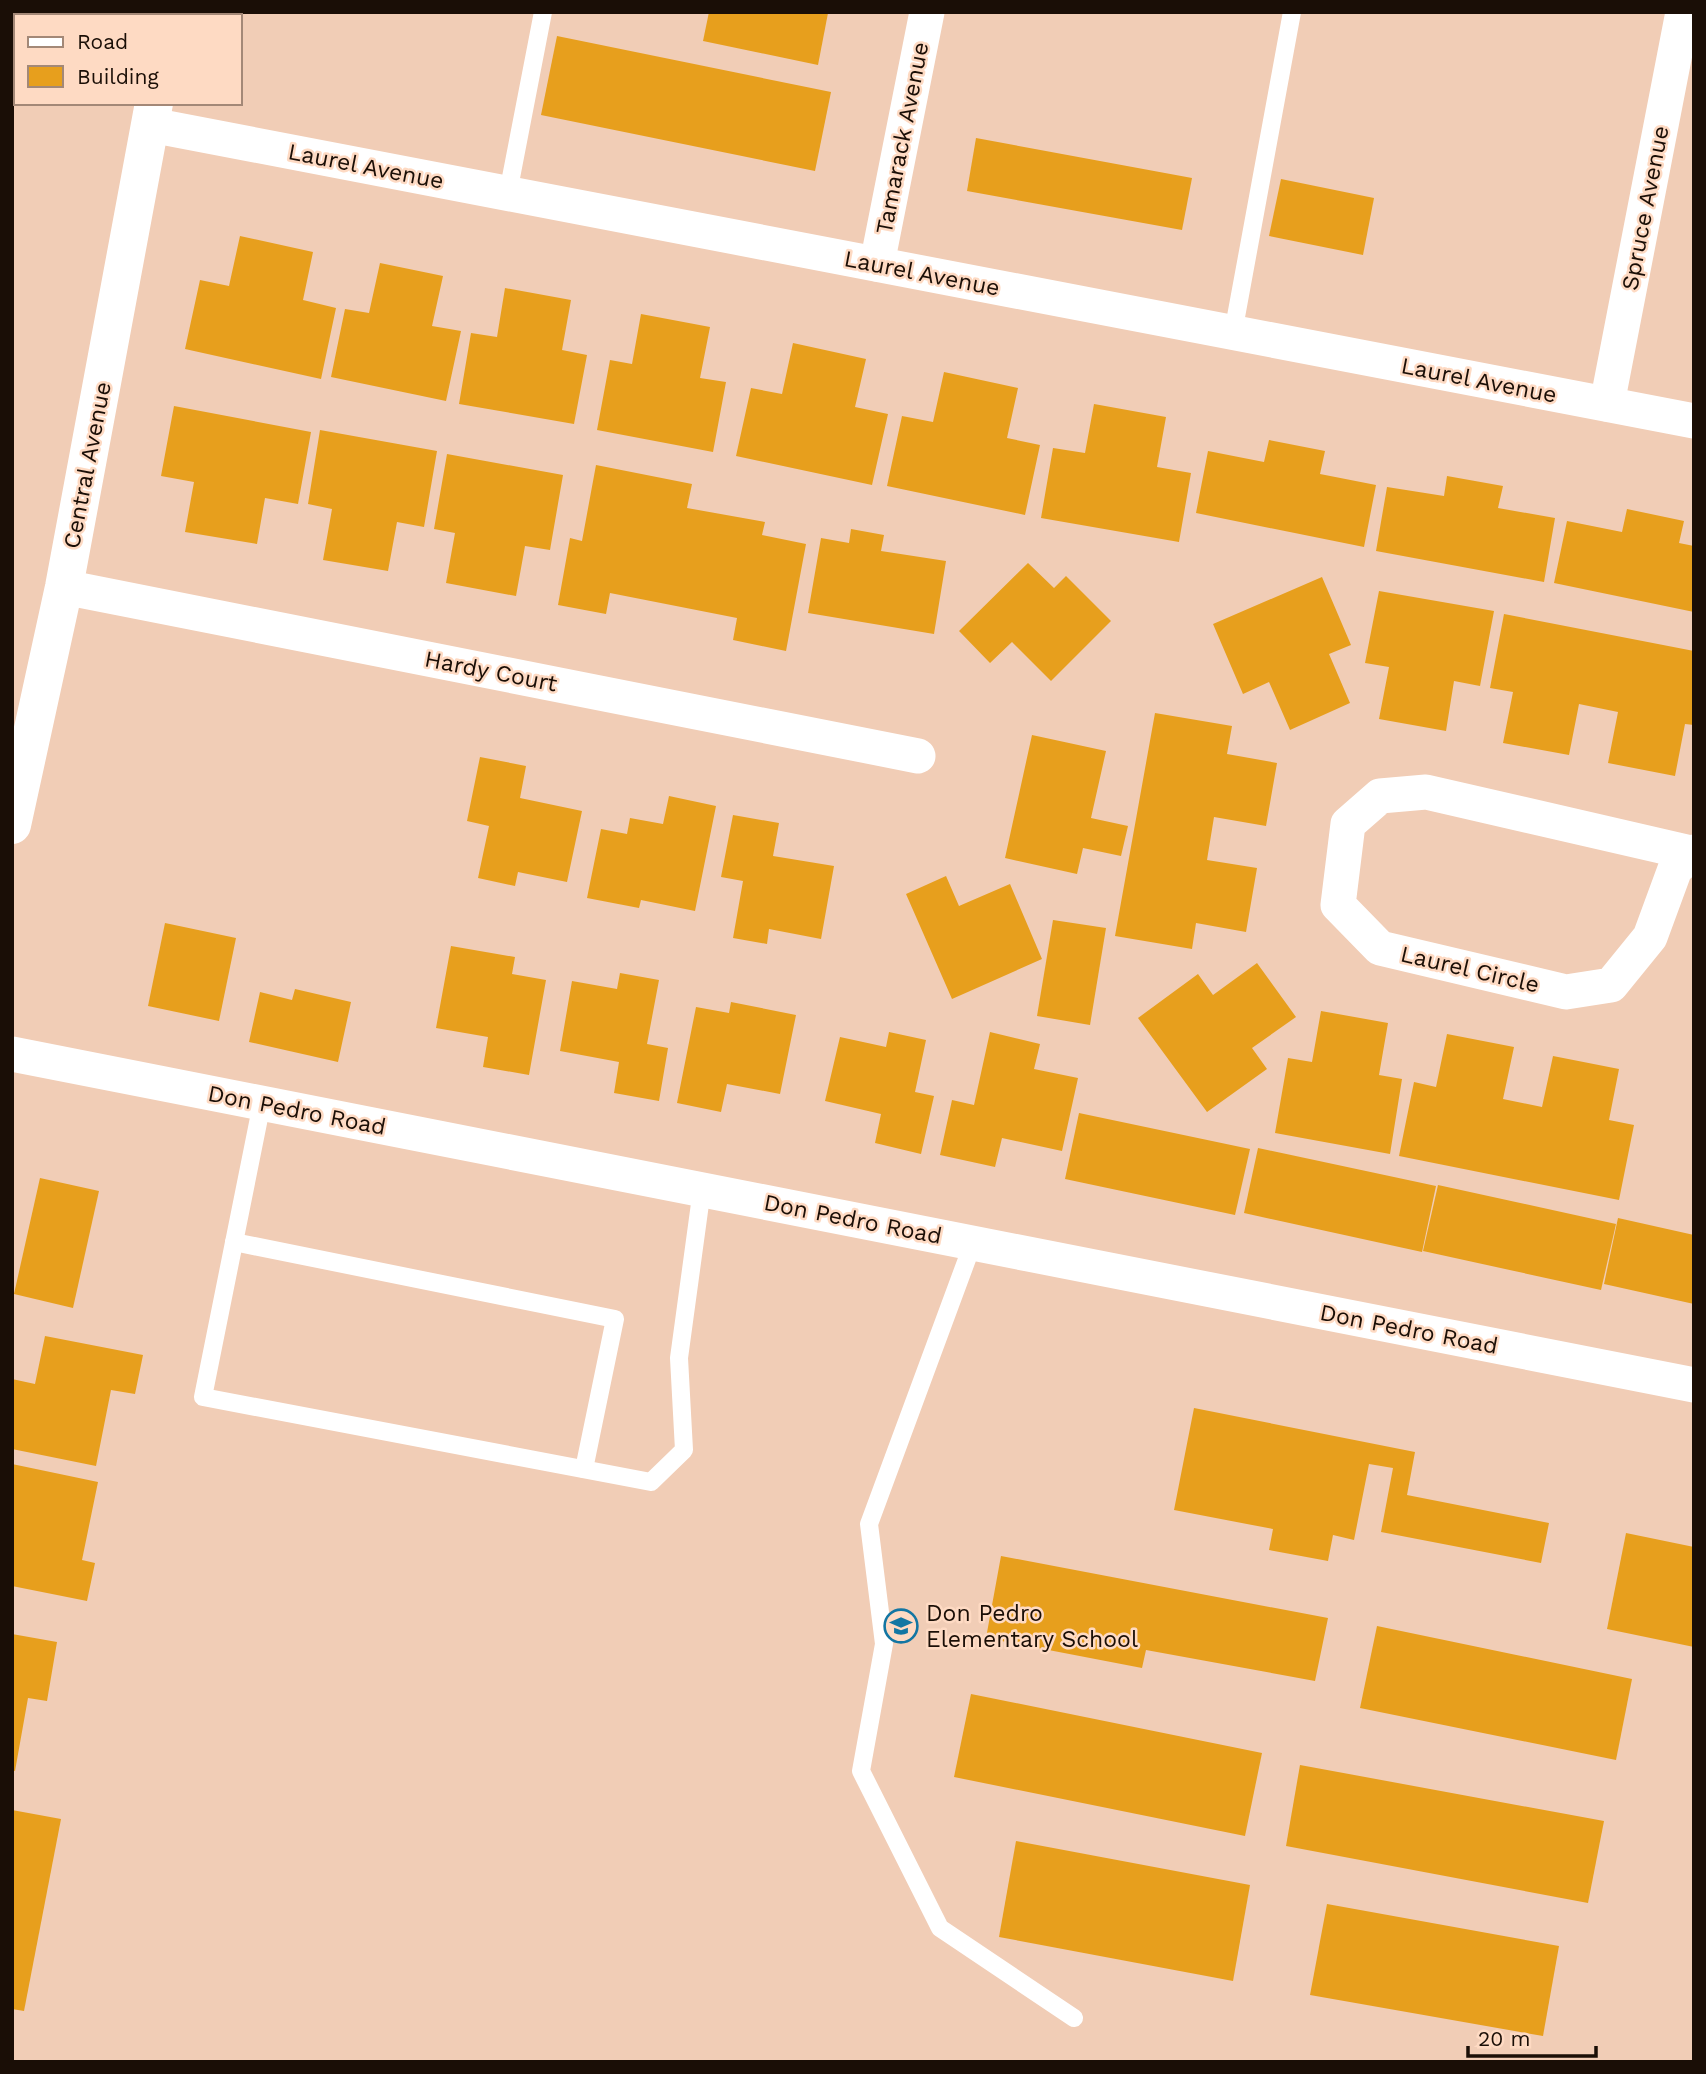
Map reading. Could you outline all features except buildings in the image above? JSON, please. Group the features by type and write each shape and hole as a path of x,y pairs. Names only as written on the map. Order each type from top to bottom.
{"street":[{"name":"Tamarack Avenue","path":"877,264 927,12"},
{"name":"Spruce Avenue","path":"1607,404 1683,12"},
{"name":"Laurel Avenue","path":"153,114 508,193 1694,421"},
{"name":"Central Avenue","path":"12,825 64,587 153,114"},
{"name":"Hardy Court","path":"64,587 918,756"},
{"name":"Laurel Circle","path":"1426,792 1692,852 1675,869 1650,937 1611,985 1566,992 1380,947 1338,905 1348,824 1380,796 1426,792"},
{"name":"Don Pedro Road","path":"12,1054 1694,1385"}],"lane":[{"path":"508,193 543,12"},
{"path":"1233,333 1292,12"},
{"path":"262,1103 203,1397 651,1482 684,1450 678,1358 702,1189"},
{"path":"234,1242 615,1319 584,1469"},
{"path":"973,1243 869,1524 884,1644 861,1771 940,1928 1074,2018"}],"place":[{"name":"Don Pedro Elementary School","path":"901,1626"}]}
